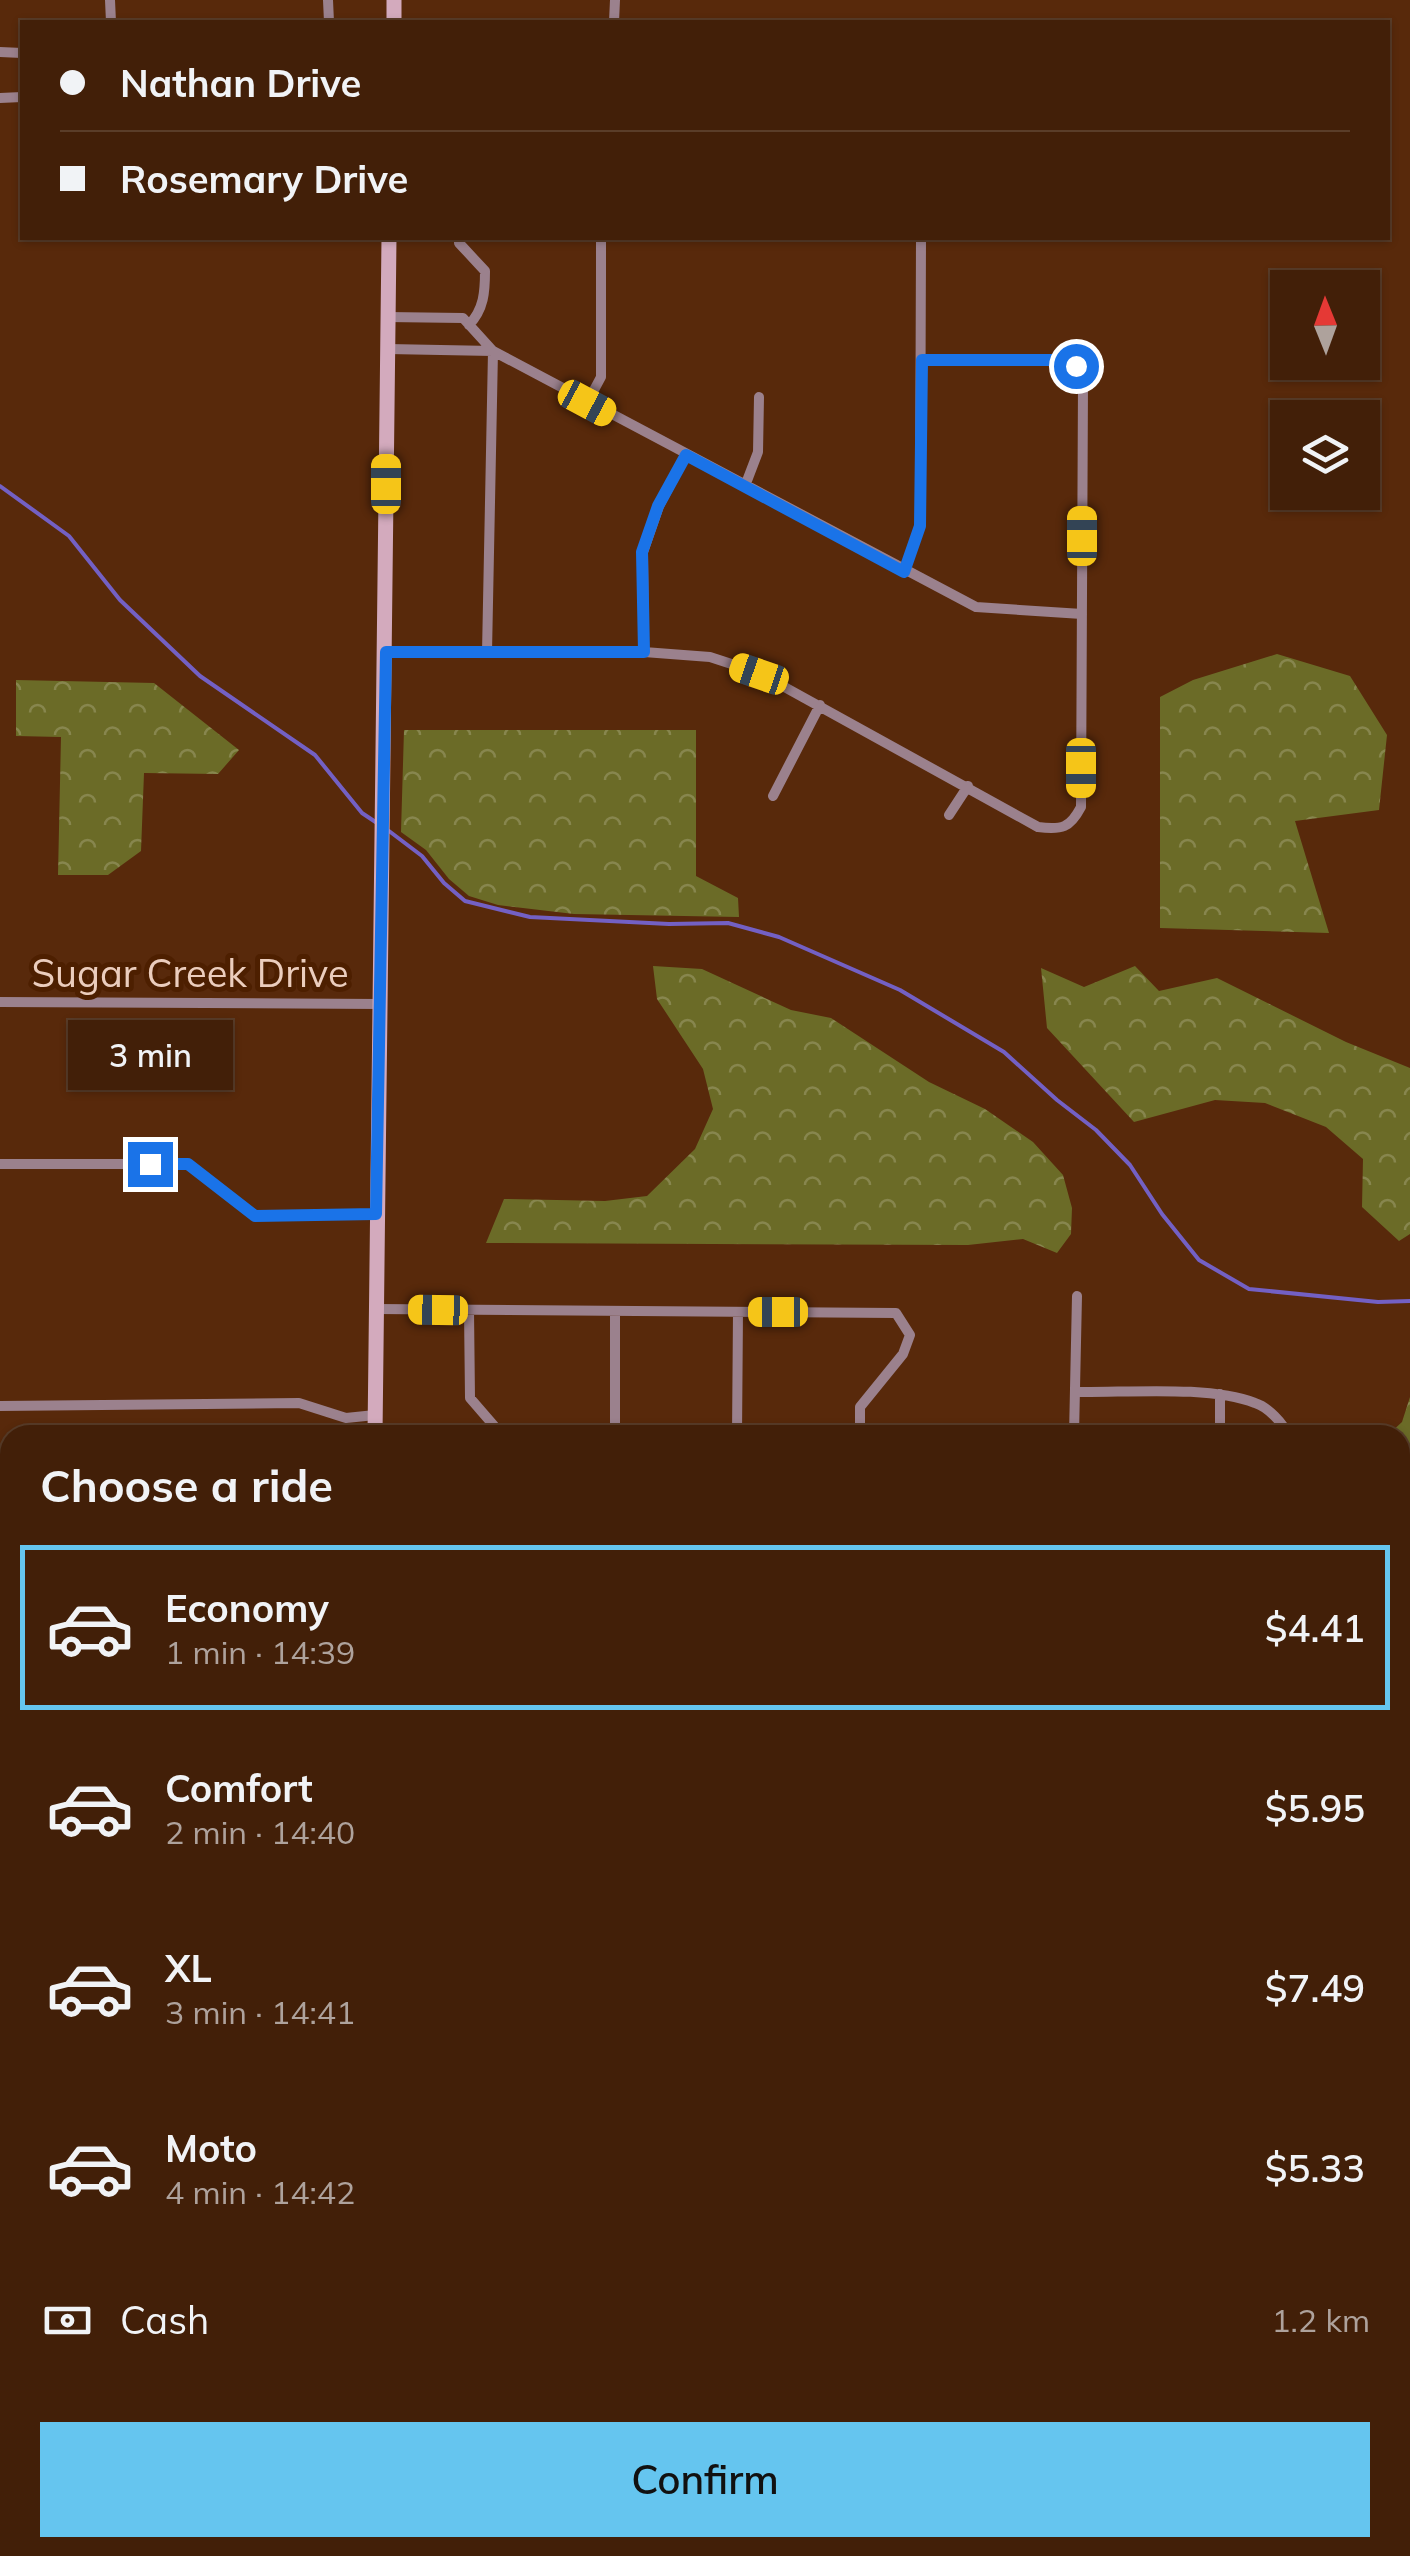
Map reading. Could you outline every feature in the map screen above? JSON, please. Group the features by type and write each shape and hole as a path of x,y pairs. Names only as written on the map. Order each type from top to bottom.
{"street":[{"path":"375,1425 390,240"},
{"path":"459,240 485,270 485,294 478,315 469,325"},
{"path":"587,403 600,377 600,240"},
{"path":"904,572 920,526 921,240"},
{"path":"387,317 463,318 492,352 976,607 1082,614"},
{"path":"388,349 492,352"},
{"path":"487,652 492,352"},
{"path":"386,652 644,652 710,656 759,674 1038,827 1060,830 1072,823 1081,807 1083,382 1076,366 1058,360 922,360"},
{"path":"745,486 758,452 759,397"},
{"path":"644,652 642,552 658,506 686,455"},
{"path":"773,796 820,706"},
{"path":"949,815 968,786"},
{"name":"Sugar Creek Drive","path":"0,1002 380,1004"},
{"path":"0,1164 188,1164 255,1216 376,1214"},
{"path":"1074,1425 1077,1296"},
{"path":"376,1309 896,1313 910,1336 903,1354 860,1407 860,1425"},
{"path":"469,1310 470,1398 493,1425"},
{"path":"615,1312 615,1425"},
{"path":"738,1312 738,1425"},
{"path":"1074,1392 1220,1394 1260,1404 1284,1425"},
{"path":"1220,1394 1220,1425"},
{"path":"0,1406 299,1403 346,1418 375,1416"}],"green space":[{"path":"1277,654 1350,676 1387,735 1379,810 1295,821 1329,933 1160,928 1160,697 1193,680"},
{"path":"16,680 154,683 239,750 218,774 144,773 141,851 108,875 58,875 61,737 16,736"},
{"path":"404,730 696,730 696,876 738,898 739,917 574,914 498,905 469,896 449,879 426,850 401,832"},
{"path":"653,966 702,969 791,1010 831,1018 929,1082 985,1109 1033,1142 1063,1175 1072,1208 1071,1234 1057,1253 1023,1239 968,1245 486,1243 504,1199 605,1201 647,1196 695,1149 713,1109 703,1069 657,999"},
{"path":"1135,966 1159,991 1217,978 1346,1042 1410,1068 1410,1234 1399,1241 1362,1207 1363,1159 1326,1127 1265,1103 1215,1100 1134,1122 1047,1028 1041,968 1084,987"},
{"path":"1410,1397 1410,1425 1399,1425"}],"waterway":[{"path":"0,486 69,536 120,600 200,676 315,755 362,813 377,823"},
{"path":"389,831 422,856 465,901 530,917 728,923 779,937 900,990 1004,1052 1096,1130 1130,1165 1199,1260 1249,1289 1378,1302 1410,1301"}],"route":[{"path":"150,1164 188,1164 255,1216 376,1214 386,652 644,652 642,552 658,506 686,455 904,572 920,526 922,360 1058,360 1076,366"}]}
